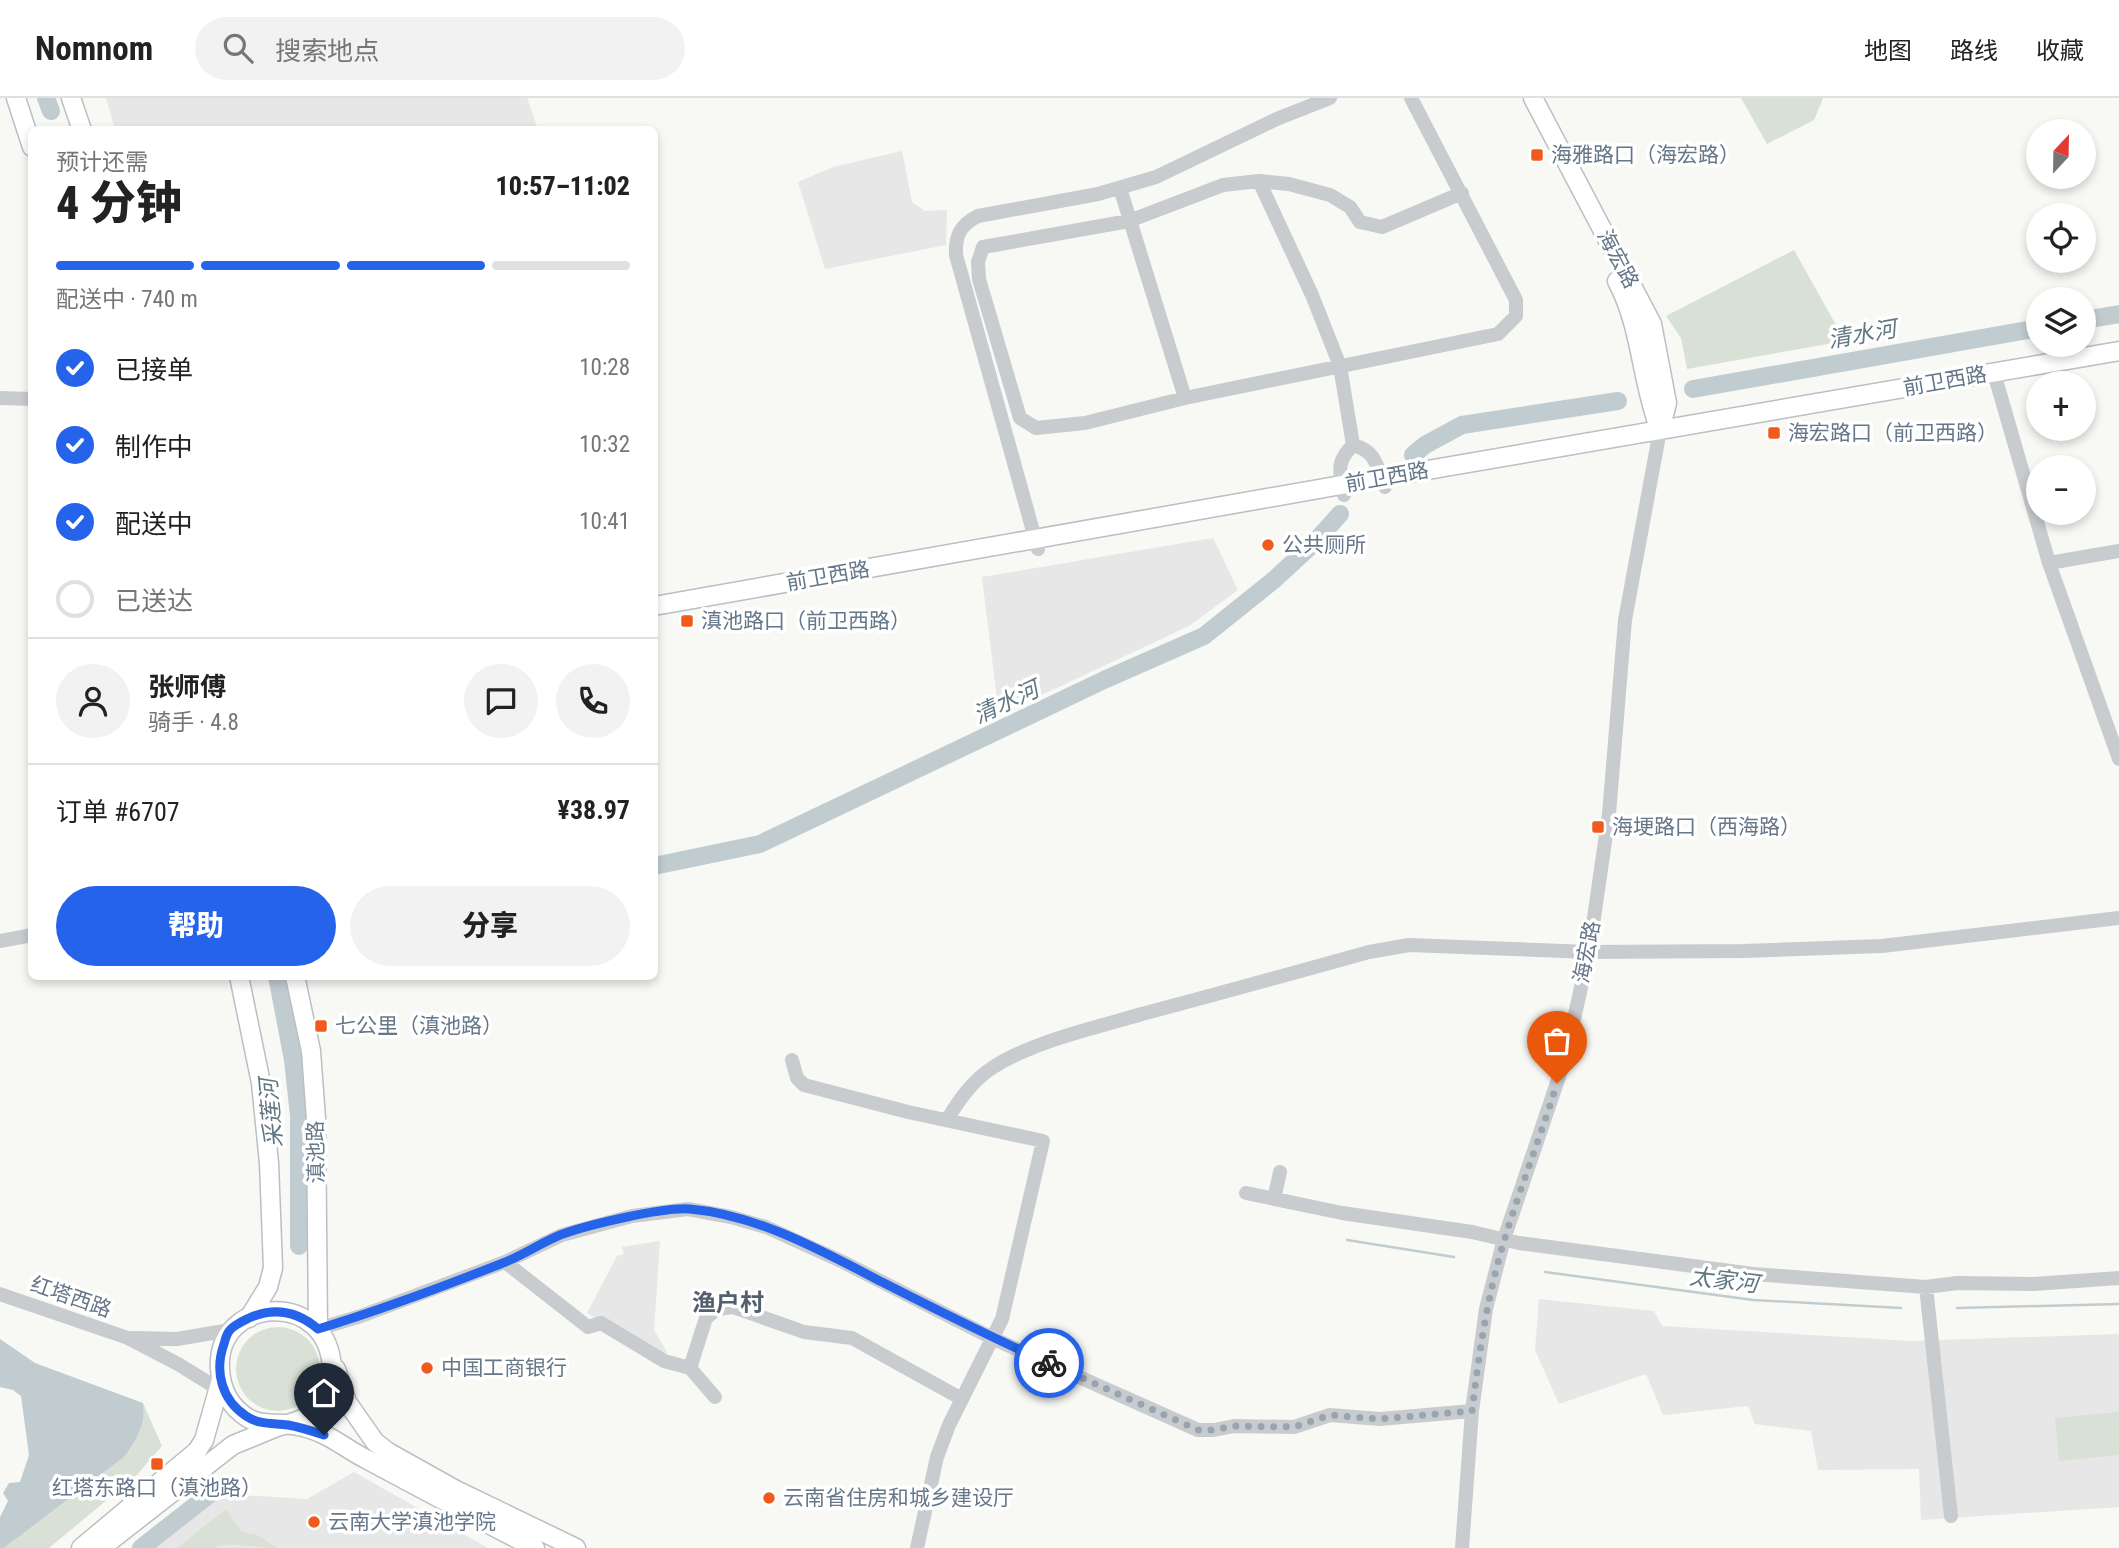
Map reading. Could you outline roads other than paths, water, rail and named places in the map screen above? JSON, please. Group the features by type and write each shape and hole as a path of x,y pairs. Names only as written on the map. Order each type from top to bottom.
{"main road":[{"path":"16,98 28,135"},
{"path":"71,98 81,126"},
{"name":"海宏路","path":"1520,98 1624,295 1632,315 1650,405 1660,435"},
{"name":"海宏路","path":"1533,98 1652,324 1667,403 1660,435"},
{"name":"前卫西路","path":"1995,378 2119,351"},
{"name":"前卫西路","path":"658,615 1383,482 1995,378 2119,361"},
{"name":"前卫西路","path":"658,605 1037,544"},
{"path":"240,980 261,1083 269,1163 273,1268 268,1287 249,1318"},
{"name":"滇池路","path":"296,980 311,1051 316,1119 318,1329"},
{"path":"535,1548 355,1454 324,1435 286,1424 264,1424 247,1418 229,1401 221,1387 219,1366 230,1330 265,1311 292,1312 307,1319 318,1329 332,1354 347,1402 375,1442 457,1490 576,1548"},
{"path":"101,1548 192,1475 233,1446 307,1416 322,1403 332,1381 332,1354"},
{"path":"80,1548 197,1451 204,1440 221,1387"}],"street":[{"path":"1037,544 956,256 955,242 960,229 967,221 978,216 1120,188 1156,177 1279,118 1330,98"},
{"path":"1411,98 1462,193 1516,300 1516,316 1498,334 1185,398 1085,423 1036,428 1020,418 979,279 978,262 983,247 1129,221 1223,185 1259,181 1289,184 1330,195 1350,207 1360,222 1382,227 1462,193"},
{"path":"1259,181 1312,295 1340,366 1353,445"},
{"path":"1120,188 1185,398"},
{"path":"1995,378 2049,563 2119,759"},
{"path":"0,398 28,399"},
{"name":"海宏路","path":"1462,1548 1472,1411 1486,1309 1504,1239 1565,1059 1589,952 1609,814 1625,620 1660,435"},
{"path":"1353,445 1365,448 1373,455 1383,482"},
{"path":"1343,490 1339,469 1343,455 1353,445"},
{"path":"2049,563 2119,551"},
{"path":"947,1121 958,1102 981,1076 1006,1060 1041,1045 1369,952 1409,945 1589,952 1744,951 1882,946 2119,918"},
{"path":"0,941 28,936"},
{"path":"792,1060 797,1078 804,1086 1043,1141 1002,1319 949,1425 937,1457 917,1548"},
{"path":"1274,1199 1280,1172"},
{"path":"1246,1193 1342,1213 1472,1232 1519,1243 1753,1273 1926,1287 1957,1283 2034,1284 2119,1278"},
{"path":"318,1329 361,1316 505,1262 562,1235 632,1216 688,1209 766,1227 854,1267 993,1339 1198,1430 1234,1426 1294,1427 1330,1415 1380,1419 1472,1411"},
{"path":"505,1262 588,1327 601,1323 664,1362 690,1368 715,1397"},
{"path":"1926,1287 1951,1516"},
{"name":"红塔西路","path":"0,1294 128,1338"},
{"path":"690,1368 706,1318 716,1309 733,1307 804,1332 852,1338 962,1399"},
{"path":"128,1338 177,1339 230,1330"},
{"path":"128,1338 178,1364 192,1375 206,1394 210,1417"},
{"path":"192,1375 221,1387"}],"waterway":[{"name":"采莲河","path":"46,98 51,111"},
{"name":"清水河","path":"2096,318 2119,314"},
{"name":"清水河","path":"1693,389 2026,330"},
{"name":"清水河","path":"1413,455 1425,445 1462,425 1618,401"},
{"name":"清水河","path":"658,865 760,844 1104,680 1204,636 1275,579 1314,543 1340,514"},
{"name":"采莲河","path":"278,980 293,1060 299,1116 299,1246"},
{"name":"太家河","path":"1347,1240 1454,1257"},
{"name":"太家河","path":"1545,1272 1753,1300 1901,1308"},
{"name":"太家河","path":"1957,1308 2119,1304"},
{"name":"采莲河","path":"141,1548 215,1490"}],"place":[{"name":"海雅路口（海宏路）","path":"1537,155"},
{"name":"海宏路口（前卫西路）","path":"1774,433"},
{"name":"公共厕所","path":"1268,545"},
{"name":"滇池路口（前卫西路）","path":"687,621"},
{"name":"海埂路口（西海路）","path":"1598,827"},
{"name":"七公里（滇池路）","path":"321,1026"},
{"name":"中国工商银行","path":"427,1368"},
{"name":"红塔东路口（滇池路）","path":"157,1464"},
{"name":"云南省住房和城乡建设厅","path":"769,1498"},
{"name":"云南大学滇池学院","path":"314,1522"}],"district":[{"name":"渔户村","path":"728,1303"}]}
